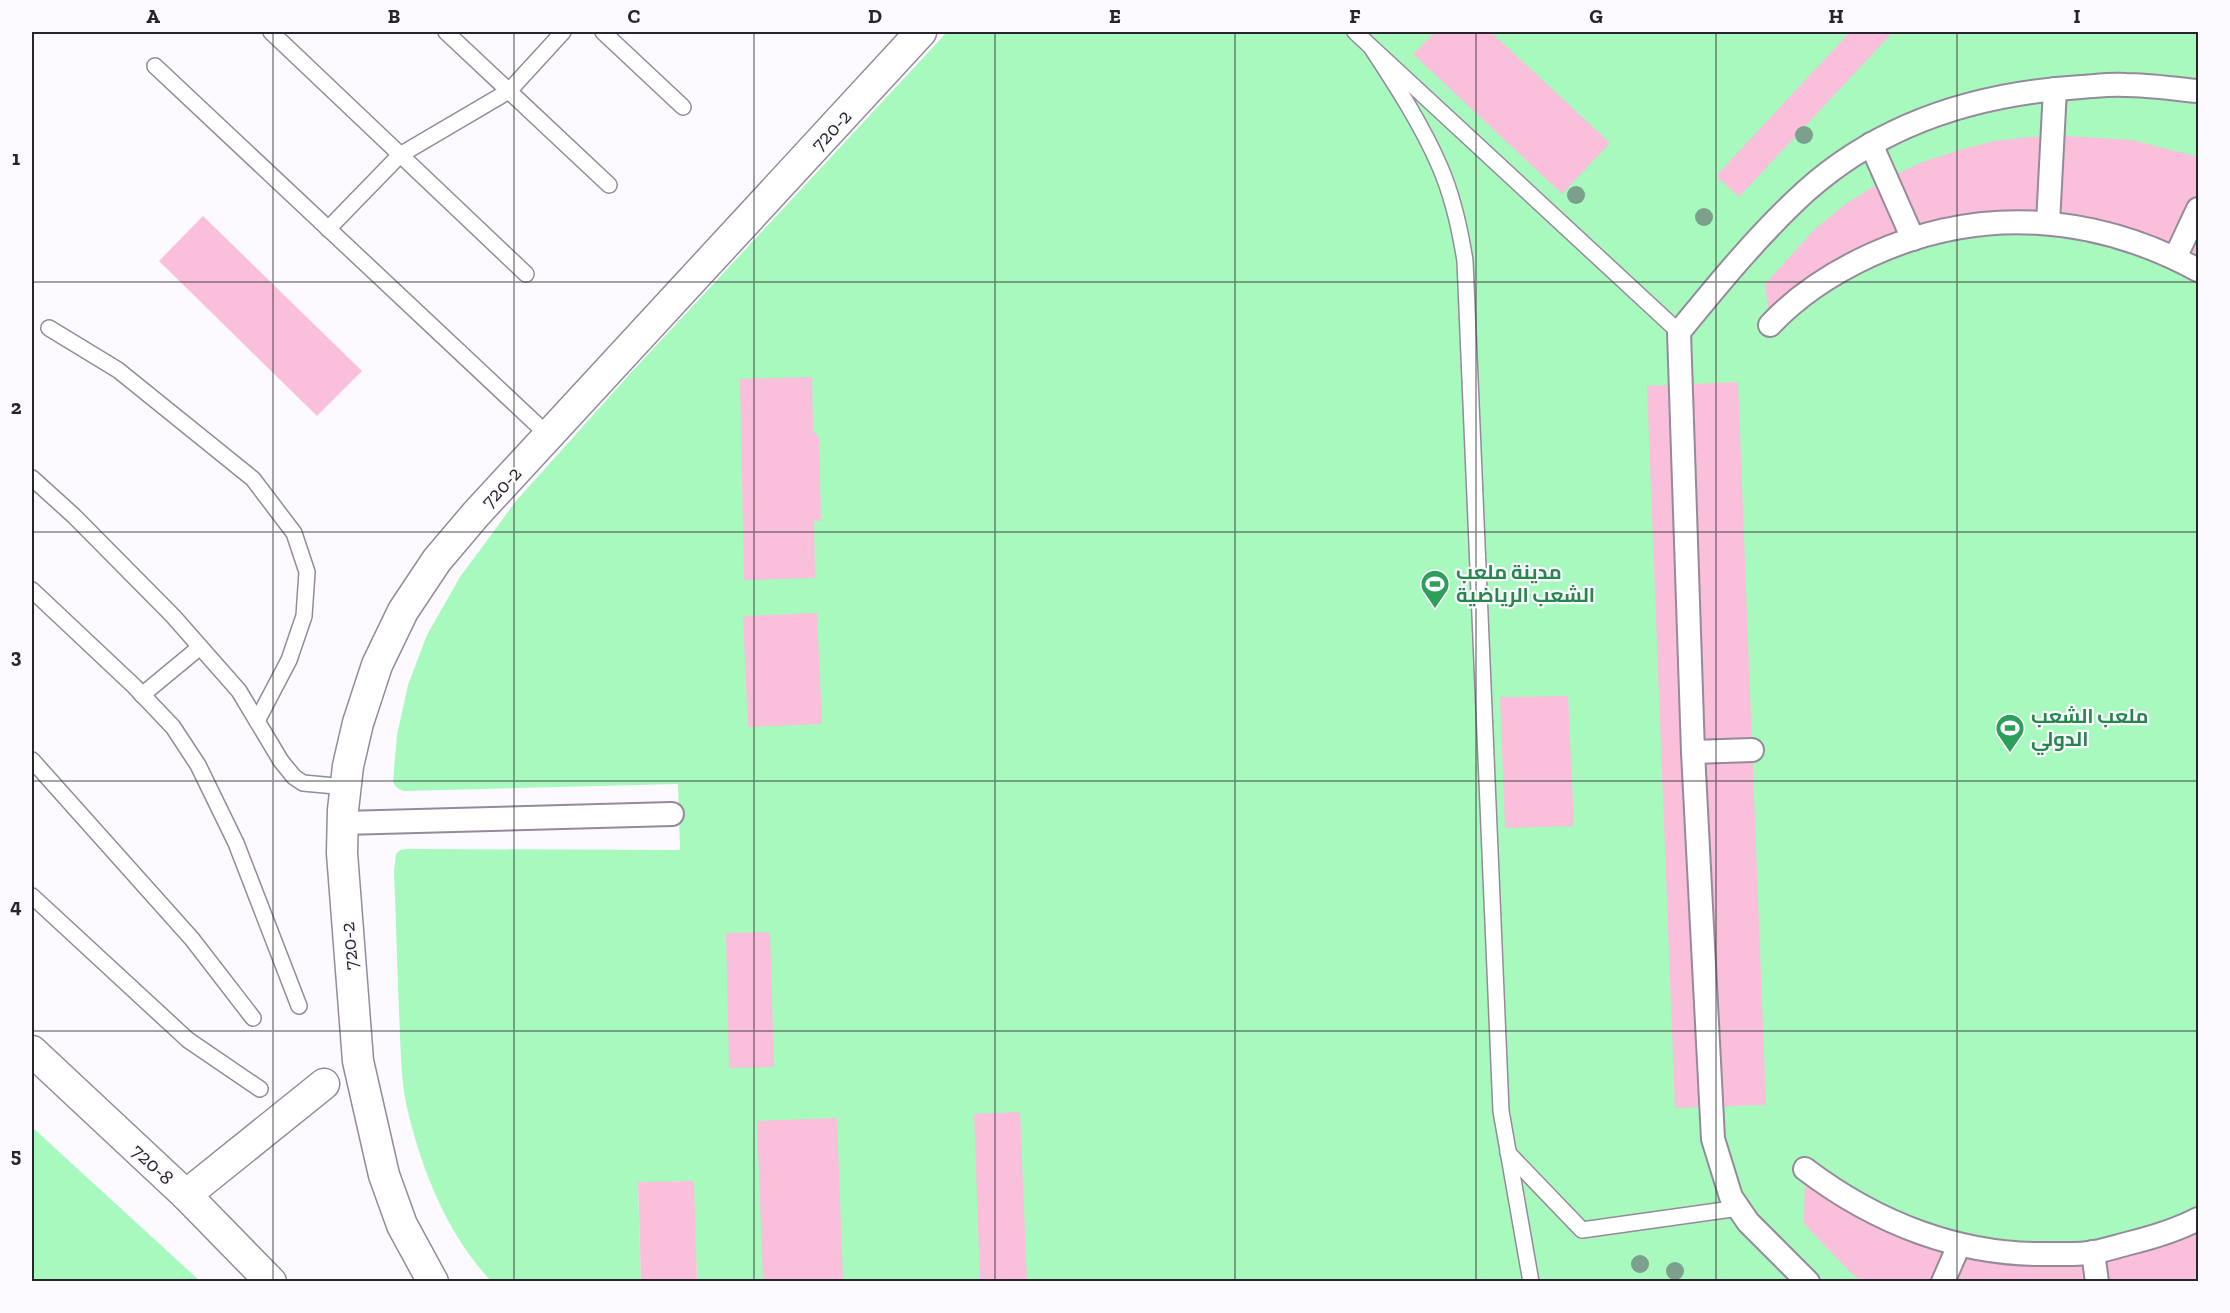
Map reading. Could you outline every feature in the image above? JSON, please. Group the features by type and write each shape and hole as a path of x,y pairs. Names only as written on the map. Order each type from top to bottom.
{"street":[{"name":"720-2","path":"433,1281 402,1225 384,1175 358,1061 342,853 343,823 346,787 358,723 377,665 404,611 437,560 907,37"},
{"path":"1808,1281 1748,1222 1731,1197 1713,1139 1693,752 1679,332 1746,250 1778,217 1827,175 1893,131 1955,107 2041,89 2126,85 2199,91"},
{"path":"2048,223 2055,89"},
{"path":"1871,144 1913,239"},
{"path":"2175,258 2199,209"},
{"path":"1770,325 1827,278 1882,250 1913,239 1976,224 2000,222 2068,225 2149,246 2199,270"},
{"path":"1693,752 1752,750"},
{"path":"343,823 672,814"},
{"name":"720-8","path":"32,1051 186,1195 271,1281"},
{"path":"186,1195 324,1084"},
{"path":"1805,1169 1833,1190 1888,1221 1959,1245 1996,1252 2026,1255 2093,1252 2162,1235 2199,1219"},
{"path":"1943,1281 1959,1245"},
{"path":"2093,1252 2097,1281"}],"lane":[{"path":"271,32 526,274"},
{"path":"446,32 609,185"},
{"path":"328,229 400,154 509,91 563,32"},
{"path":"603,32 683,106"},
{"path":"1355,32 1679,332"},
{"path":"1371,47 1401,93 1440,167 1452,200 1465,261 1501,1111 1531,1281"},
{"path":"155,66 548,435"},
{"path":"49,328 118,370 253,479 294,533 307,572 304,616 289,660 257,721"},
{"path":"32,477 173,616 239,691 281,762 294,777 303,783 346,787"},
{"path":"32,590 173,726 198,765 236,843 299,1006"},
{"path":"142,694 200,647"},
{"path":"32,760 192,939 253,1018"},
{"path":"32,896 188,1040 260,1089"},
{"path":"1508,1153 1582,1230 1739,1208"}],"green space":[{"name":"مدينة ملعب الشعب الرياضية","path":"947,32 2198,32 2198,1281 697,1281 693,1181 638,1183 641,1281 491,1281 463,1245 440,1204 422,1161 406,1103 401,1064 394,871 396,854 400,850 408,849 680,850 678,784 403,791 393,782 397,735 408,685 427,635 460,577 516,501 628,376"},
{"path":"32,1127 200,1281 32,1281"}],"building":[{"path":"1435,32 1491,32 1610,143 1562,194 1413,54"},
{"path":"1850,32 1893,32 1739,197 1716,176"},
{"path":"2065,136 2132,140 2198,157 2198,275 2174,262 2022,226 1883,254 1771,330 1765,284 1815,229 1847,203 1884,180 1920,163 1959,150 1995,141"},
{"path":"203,216 362,371 317,416 159,261"},
{"path":"812,377 813,431 819,437 821,521 814,521 815,578 744,580 740,379"},
{"path":"1738,382 1766,1105 1675,1108 1647,386"},
{"path":"817,613 822,724 748,727 743,616"},
{"path":"1568,696 1574,826 1505,828 1500,697"},
{"path":"770,932 774,1067 729,1068 726,933"},
{"path":"1020,1112 1027,1282 980,1282 974,1114"},
{"path":"837,1118 843,1282 763,1282 757,1121"},
{"path":"1805,1169 1836,1186 1970,1242 2089,1248 2198,1214 2198,1282 1863,1282 1852,1274 1804,1224"},
{"path":"694,1181 697,1282 641,1282 638,1182"}],"place":[{"name":"مدينة ملعب الشعب الرياضية","path":"1435,610"},
{"name":"ملعب الشعب الدولي","path":"2010,754"}]}
